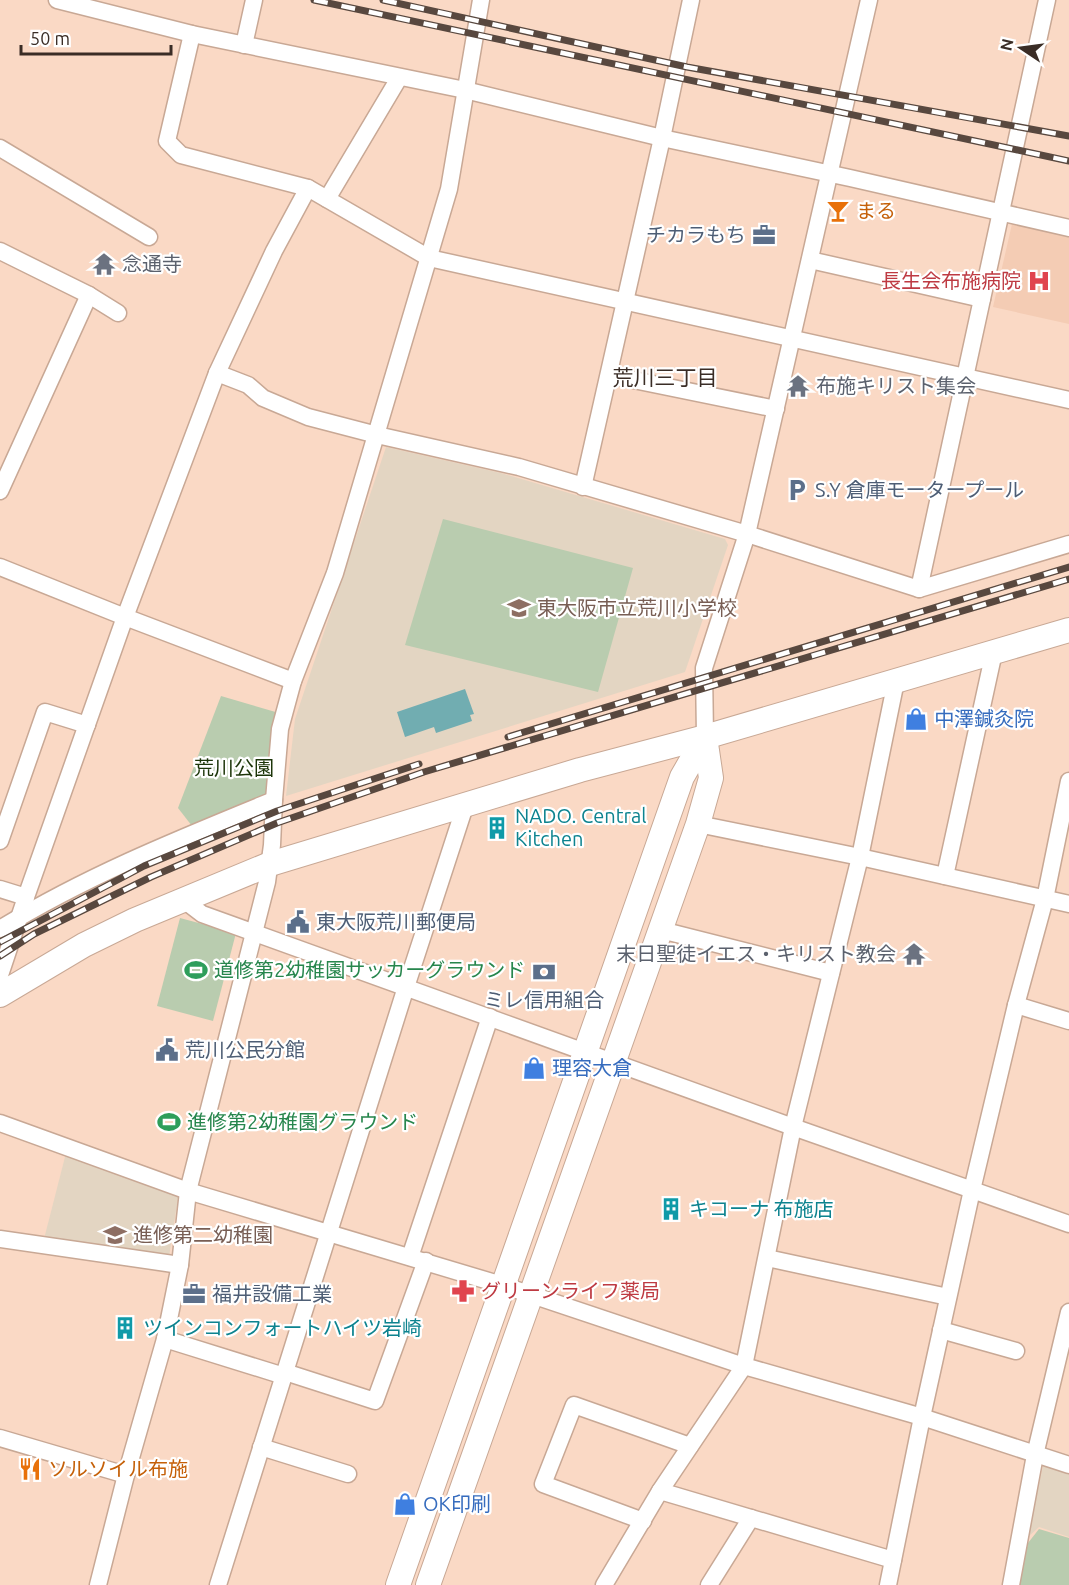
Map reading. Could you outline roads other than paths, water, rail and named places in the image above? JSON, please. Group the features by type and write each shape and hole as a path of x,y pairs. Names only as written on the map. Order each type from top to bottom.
{"street":[{"path":"57,0 78,2 192,34 465,90 662,138 829,173 1069,228"},
{"path":"244,45 254,0"},
{"path":"98,1585 126,1475 165,1339 180,1264 188,1191 270,864 280,729 293,681 335,573 449,189 481,0"},
{"path":"583,487 626,302 691,0"},
{"path":"428,1585 615,1062 698,824 711,778 705,737 704,668 747,534 869,0"},
{"path":"919,589 1047,0"},
{"path":"192,34 167,141 181,155 308,188 429,258 966,379 1069,400"},
{"path":"327,199 399,78"},
{"path":"0,148 149,237"},
{"path":"0,975 125,617 217,373 274,251 308,188"},
{"path":"0,251 118,313"},
{"path":"810,260 982,298"},
{"path":"0,491 89,296"},
{"path":"217,373 248,385 263,398 308,417 519,467 747,534 919,589 1069,544"},
{"path":"609,375 776,410"},
{"path":"0,567 293,681"},
{"path":"0,995 84,945 135,920 270,864 466,803 705,737 1069,630"},
{"path":"945,876 994,652"},
{"path":"604,1585 660,1491 744,1366 793,1127 860,857 896,681"},
{"path":"0,841 45,712 87,725"},
{"path":"398,1585 682,777 705,737"},
{"path":"888,1585 972,1190 1045,899 1069,781"},
{"path":"0,928 162,846 274,800"},
{"path":"218,1585 466,803"},
{"path":"698,824 860,857 1069,904"},
{"path":"0,889 26,897"},
{"path":"185,901 202,914 1069,1224"},
{"path":"661,930 831,973"},
{"path":"1017,1005 1068,1016"},
{"path":"165,1339 375,1401 490,1017"},
{"path":"0,1123 188,1191 502,1285 744,1366 922,1417 1069,1465"},
{"path":"0,1239 180,1264"},
{"path":"767,1258 948,1297"},
{"path":"1011,1585 1035,1455 1069,1312"},
{"path":"941,1330 1016,1351"},
{"path":"642,1521 543,1484 574,1404 690,1446"},
{"path":"0,1438 126,1475"},
{"path":"261,1447 348,1474"},
{"path":"660,1491 893,1560"},
{"path":"709,1585 752,1518"}],"water":[{"path":"465,689 474,714 470,715 472,721 436,733 434,727 405,737 397,712"}],"railway":[{"path":"314,0 1069,161"},
{"path":"383,0 687,67 1069,136"},
{"path":"508,737 1069,567"},
{"path":"0,956 34,934 151,877 277,823 424,772 1069,579"},
{"path":"0,942 144,866 277,811 419,764"}],"place":[{"name":"まる","path":"838,211"},
{"name":"チカラもち","path":"764,235"},
{"name":"念通寺","path":"104,264"},
{"name":"長生会布施病院","path":"1039,281"},
{"name":"布施キリスト集会","path":"798,386"},
{"name":"S.Y 倉庫モータープール","path":"797,490"},
{"name":"東大阪市立荒川小学校","path":"519,608"},
{"name":"中澤鍼灸院","path":"916,719"},
{"name":"NADO. Central Kitchen","path":"497,828"},
{"name":"東大阪荒川郵便局","path":"298,922"},
{"name":"末日聖徒イエス・キリスト教会","path":"914,954"},
{"name":"道修第2幼稚園サッカーグラウンド","path":"196,970"},
{"name":"ミレ信用組合","path":"544,972"},
{"name":"荒川公民分館","path":"167,1050"},
{"name":"理容大倉","path":"534,1068"},
{"name":"進修第2幼稚園グラウンド","path":"169,1122"},
{"name":"キコーナ 布施店","path":"671,1209"},
{"name":"進修第二幼稚園","path":"115,1235"},
{"name":"グリーンライフ薬局","path":"463,1291"},
{"name":"福井設備工業","path":"194,1294"},
{"name":"ツインコンフォートハイツ岩崎","path":"125,1328"},
{"name":"ソルソイル布施","path":"30,1469"},
{"name":"OK印刷","path":"405,1504"}],"district":[{"name":"荒川三丁目","path":"665,378"}],"park label":[{"name":"荒川公園","path":"234,768"}]}
